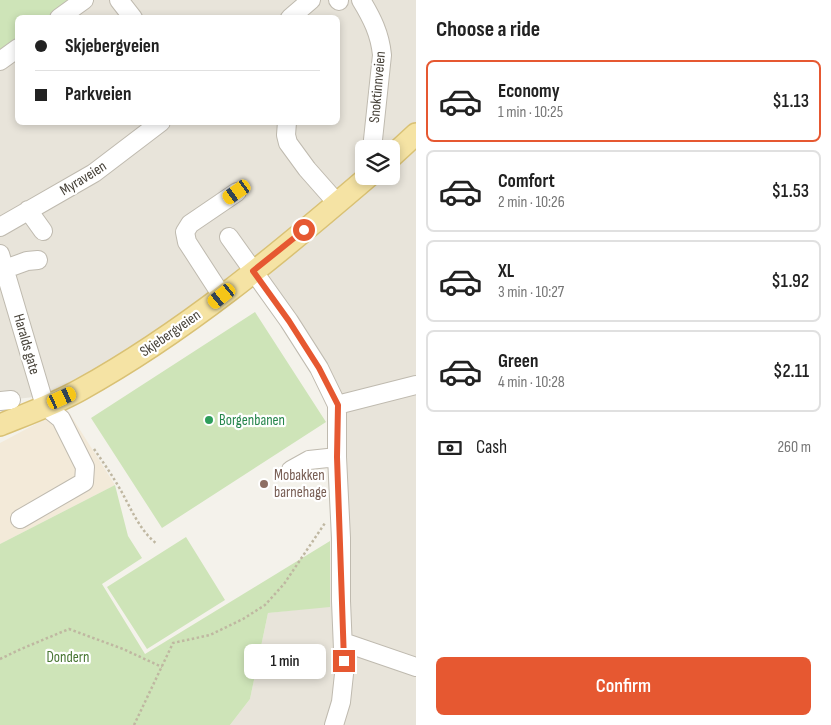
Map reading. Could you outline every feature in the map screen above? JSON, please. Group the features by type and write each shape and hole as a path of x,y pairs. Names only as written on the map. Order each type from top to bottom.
{"main road":[{"path":"400,149 416,134"},
{"name":"Skjebergveien","path":"0,425 79,391 124,364 222,296 358,185"}],"street":[{"path":"63,15 84,0"},
{"path":"119,0 131,15"},
{"path":"294,15 311,0"},
{"name":"Snoktinnveien","path":"361,0 381,40 382,55 373,140"},
{"path":"0,62 15,50"},
{"name":"Myraveien","path":"0,227 94,173 156,125"},
{"path":"287,125 288,143 307,169 337,203"},
{"path":"222,296 186,242 185,232 190,224 237,192"},
{"path":"28,210 43,230"},
{"path":"229,237 319,368 338,405 337,457 344,684 334,725"},
{"path":"2,262 38,260"},
{"name":"Haralds gate","path":"2,262 45,406"},
{"path":"338,405 416,385"},
{"path":"20,518 84,482 85,467 61,419 45,406"},
{"path":"291,470 310,460 337,457"},
{"path":"343,642 416,667"}],"path":[{"path":"92,447 118,486 140,526 157,544"},
{"path":"134,725 173,643 210,635 243,619 265,605 284,584 324,524 339,514"},
{"path":"0,659 69,629 124,649 162,667"}],"shaded area":[{"path":"75,0 416,0 416,123 398,140 355,140 355,177 202,302 76,383 42,396 0,401 0,54 15,42 15,125 340,125 340,15 51,15"},
{"path":"416,150 416,725 230,725 250,699 268,613 330,606 332,411 290,335 263,298 270,274 374,185 400,185 400,163"},
{"path":"66,408 115,485 0,544 0,443"}],"green space":[{"path":"0,0 75,0 51,15 15,15 15,42 0,54"},
{"name":"Borgenbanen","path":"255,312 326,422 162,528 91,418"},
{"name":"Dondern","path":"115,485 128,536 142,558 102,584 145,654 330,541 330,607 268,613 250,699 230,725 0,725 0,544"},
{"path":"186,537 225,600 147,649 107,587"}],"place":[{"name":"Borgenbanen","path":"209,420"},
{"name":"Mobakken barnehage","path":"264,484"}],"route":[{"path":"304,230 253,271 275,300 319,368 338,405 337,457 344,661"}]}
